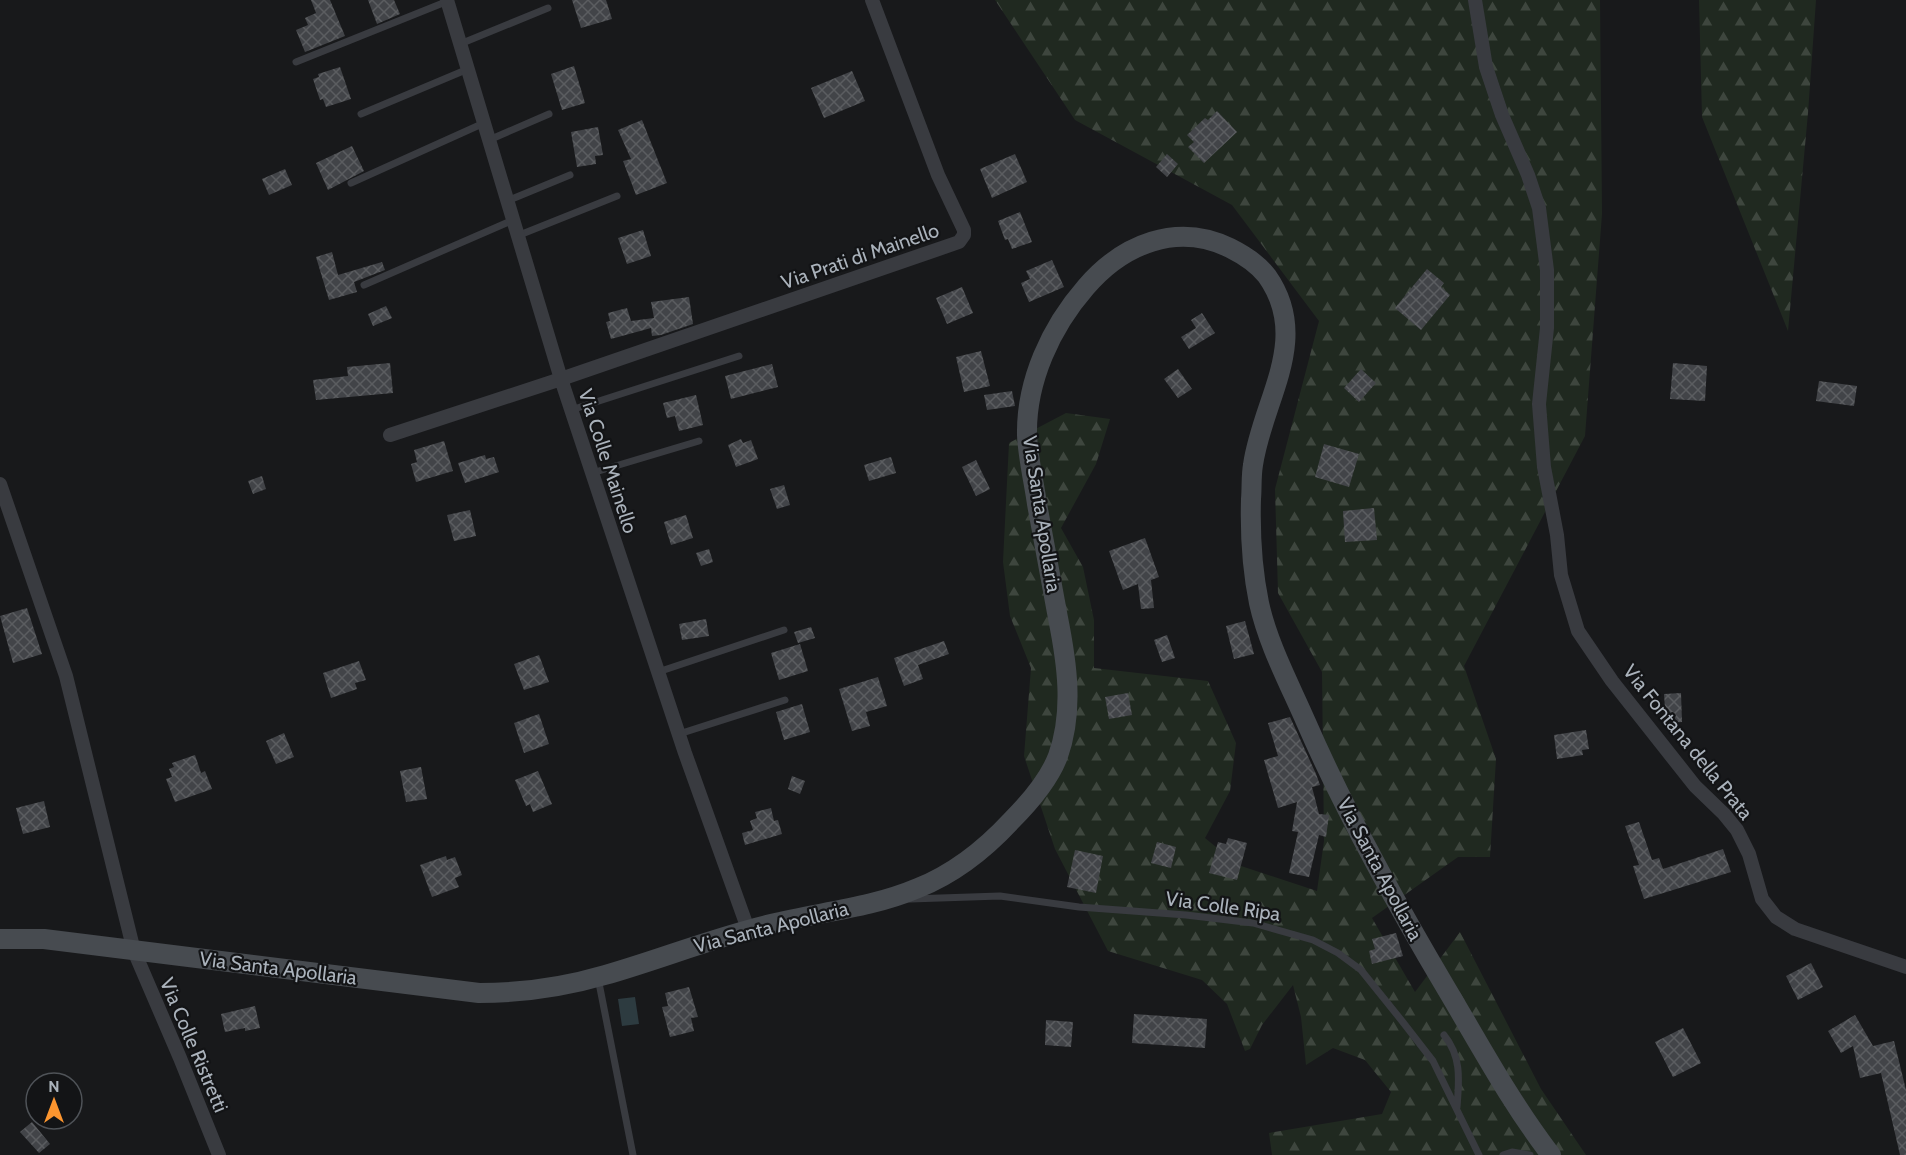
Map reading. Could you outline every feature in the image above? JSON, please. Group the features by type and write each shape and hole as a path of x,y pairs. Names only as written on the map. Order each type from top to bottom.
{"street":[{"name":"Via Prati di Mainello","path":"561,379 955,244 962,238 964,230 938,175 872,0"},
{"name":"Via Fontana della Prata","path":"1475,0 1486,67 1502,115 1528,175 1539,208 1547,282 1548,328 1539,405 1544,467 1557,535 1561,575 1578,631 1612,681 1695,786 1731,821 1749,854 1762,899 1776,917 1795,929 1906,967"},
{"name":"Via Colle Mainello","path":"447,1 571,410 679,734 748,929"},
{"name":"Via Santa Apollaria","path":"0,939 44,939 480,993 531,991 598,977 748,929 887,900 922,887 942,876 995,838 1014,818 1039,788 1060,751 1067,707 1067,679 1027,434 1031,400 1048,342 1086,287 1109,265 1146,243 1170,237 1191,236 1210,240 1235,250 1257,265 1272,285 1282,310 1285,352 1253,465 1250,522 1252,562 1260,608 1275,650 1328,772 1398,906 1521,1116 1551,1155"},
{"path":"390,435 561,379"},
{"name":"Via Colle Ristretti","path":"0,484 66,676 134,951 219,1155"}],"lane":[{"path":"296,62 447,1"},
{"path":"460,44 548,8"},
{"path":"362,114 468,69"},
{"path":"489,140 549,114"},
{"path":"351,183 484,123"},
{"path":"507,201 570,175"},
{"path":"518,236 617,196"},
{"path":"364,285 513,220"},
{"path":"571,410 739,356"},
{"path":"592,473 699,441"},
{"path":"658,672 784,630"},
{"path":"679,734 785,700"},
{"name":"Via Colle Ripa","path":"887,900 981,896 1017,898 1078,907 1186,915 1253,923 1314,940 1338,953 1361,970 1433,1061 1479,1155"},
{"path":"598,977 633,1155"},
{"path":"1444,1035 1453,1046 1459,1076 1456,1110"},
{"path":"1503,1155 1512,1152 1530,1155"}],"green space":[{"path":"995,0 1600,0 1602,214 1585,436 1464,666 1496,759 1490,857 1458,857 1372,918 1415,992 1460,932 1541,1089 1586,1155 1272,1155 1269,1133 1382,1114 1391,1092 1365,1060 1333,1048 1306,1065 1301,1017 1293,985 1262,1025 1250,1049 1245,1051 1227,1004 1202,980 1108,951 1055,849 1024,756 1031,668 1010,616 1003,562 1009,443 1066,413 1110,419 1096,464 1061,528 1083,567 1094,620 1094,668 1208,681 1236,743 1230,791 1205,838 1238,865 1317,891 1324,841 1322,672 1278,593 1275,489 1319,321 1232,205 1075,120"},
{"path":"1699,0 1816,0 1788,331 1702,117"}],"shaded area":[{"path":"635,997 639,1024 622,1026 618,999"}],"building":[{"path":"311,0 330,0 345,36 305,52 296,30 308,25 305,18 316,13"},
{"path":"368,0 394,0 400,14 377,24"},
{"path":"572,0 606,0 612,19 581,28"},
{"path":"574,66 585,103 562,110 551,74"},
{"path":"340,67 351,99 326,107 323,99 320,100 313,79 319,77 318,74"},
{"path":"852,71 865,101 824,118 811,88"},
{"path":"1217,111 1237,132 1204,163 1188,147 1194,142 1187,135 1205,118 1208,120"},
{"path":"642,120 667,183 636,195 623,161 631,159 618,130"},
{"path":"598,127 603,155 595,156 596,164 577,167 571,132"},
{"path":"352,146 364,171 328,190 316,163"},
{"path":"1015,154 1027,182 992,198 980,169"},
{"path":"1167,154 1178,164 1167,177 1156,167"},
{"path":"285,169 292,185 269,195 262,179"},
{"path":"1020,212 1032,242 1012,249 1008,239 1005,240 998,221"},
{"path":"643,230 651,256 627,264 618,238"},
{"path":"332,252 338,275 382,262 385,270 354,282 357,292 329,300 316,257"},
{"path":"1052,260 1064,287 1029,302 1021,283 1030,279 1026,271"},
{"path":"1427,269 1444,283 1441,287 1450,295 1421,330 1395,308"},
{"path":"962,287 973,313 947,324 936,298"},
{"path":"689,297 693,324 661,335 652,336 651,328 611,339 606,322 610,321 608,313 627,308 631,321 654,318 651,302"},
{"path":"386,306 392,318 373,326 368,314"},
{"path":"1202,313 1215,333 1189,349 1181,337 1196,328 1191,320"},
{"path":"981,351 990,386 964,392 956,357"},
{"path":"390,363 393,393 316,400 313,380 348,376 347,367"},
{"path":"1673,363 1707,366 1705,401 1670,399"},
{"path":"772,364 778,387 731,399 725,376"},
{"path":"1178,369 1192,389 1178,398 1164,379"},
{"path":"1361,369 1376,383 1359,402 1344,388"},
{"path":"1819,381 1857,386 1854,406 1816,401"},
{"path":"1012,391 1015,406 987,410 984,395"},
{"path":"696,395 703,425 679,431 675,416 667,418 663,403"},
{"path":"741,439 743,443 751,440 758,459 736,467 728,445"},
{"path":"444,441 453,471 416,482 411,464 417,462 414,450"},
{"path":"1324,444 1359,454 1349,487 1315,477"},
{"path":"485,455 486,459 494,457 499,472 465,483 458,463"},
{"path":"891,457 896,473 869,481 864,465"},
{"path":"976,460 990,489 976,496 962,467"},
{"path":"262,476 266,489 253,494 248,481"},
{"path":"784,485 790,505 777,509 770,489"},
{"path":"1374,508 1377,540 1345,542 1343,511"},
{"path":"470,510 476,536 454,541 447,515"},
{"path":"686,515 693,538 671,545 664,522"},
{"path":"1145,538 1159,577 1151,580 1154,608 1141,609 1138,584 1123,590 1109,551"},
{"path":"709,549 713,562 701,566 696,553"},
{"path":"27,608 42,654 13,663 0,616"},
{"path":"706,619 709,636 682,640 679,624"},
{"path":"1245,621 1254,654 1234,659 1226,626"},
{"path":"811,627 815,638 798,643 794,632"},
{"path":"1167,635 1175,658 1162,662 1154,640"},
{"path":"944,641 949,654 918,665 923,679 904,686 894,658"},
{"path":"800,644 808,671 779,680 771,653"},
{"path":"539,655 549,682 524,690 514,664"},
{"path":"359,661 366,680 355,683 357,689 331,698 323,673"},
{"path":"878,677 887,706 866,712 870,726 852,731 839,689"},
{"path":"1128,693 1132,715 1109,719 1105,697"},
{"path":"1681,693 1682,722 1666,723 1664,694"},
{"path":"802,704 810,732 784,740 776,712"},
{"path":"539,714 549,744 524,753 514,723"},
{"path":"1290,717 1320,785 1312,787 1319,814 1329,815 1326,837 1319,835 1309,877 1289,873 1298,832 1292,831 1297,802 1278,808 1264,760 1278,756 1268,723"},
{"path":"1586,730 1589,749 1582,750 1583,755 1557,759 1554,735"},
{"path":"284,733 294,757 276,764 266,741"},
{"path":"195,755 201,773 205,771 212,789 175,802 166,779 172,777 169,769 174,767 172,763"},
{"path":"421,767 427,799 406,802 400,771"},
{"path":"538,771 552,804 533,812 530,804 526,806 515,780"},
{"path":"792,776 805,781 800,794 788,789"},
{"path":"44,801 50,827 23,834 16,808"},
{"path":"771,808 774,821 778,820 782,834 745,845 742,833 753,830 750,821 757,818 755,812"},
{"path":"1639,822 1652,860 1659,858 1663,869 1723,849 1731,872 1644,899 1633,866 1639,865 1625,826"},
{"path":"1228,838 1247,843 1237,880 1209,873 1218,842 1226,844"},
{"path":"1157,842 1176,847 1171,868 1151,863"},
{"path":"1075,850 1103,856 1096,893 1067,887"},
{"path":"446,856 447,860 455,857 462,875 455,878 459,887 432,897 420,865"},
{"path":"1396,933 1403,956 1372,964 1369,951 1375,949 1372,939"},
{"path":"1811,963 1823,987 1798,1000 1786,976"},
{"path":"689,987 698,1017 691,1018 694,1031 670,1037 662,1007 668,1006 665,993"},
{"path":"255,1006 260,1028 225,1032 221,1014"},
{"path":"1134,1014 1207,1019 1205,1048 1132,1043"},
{"path":"1855,1015 1873,1046 1894,1041 1906,1090 1906,1155 1900,1155 1881,1073 1860,1078 1853,1046 1841,1053 1828,1031"},
{"path":"1046,1020 1073,1022 1071,1047 1045,1045"},
{"path":"1683,1028 1701,1063 1673,1077 1655,1042"},
{"path":"24,1129 24,1131 39,1131 50,1144 39,1153 20,1132"}]}
